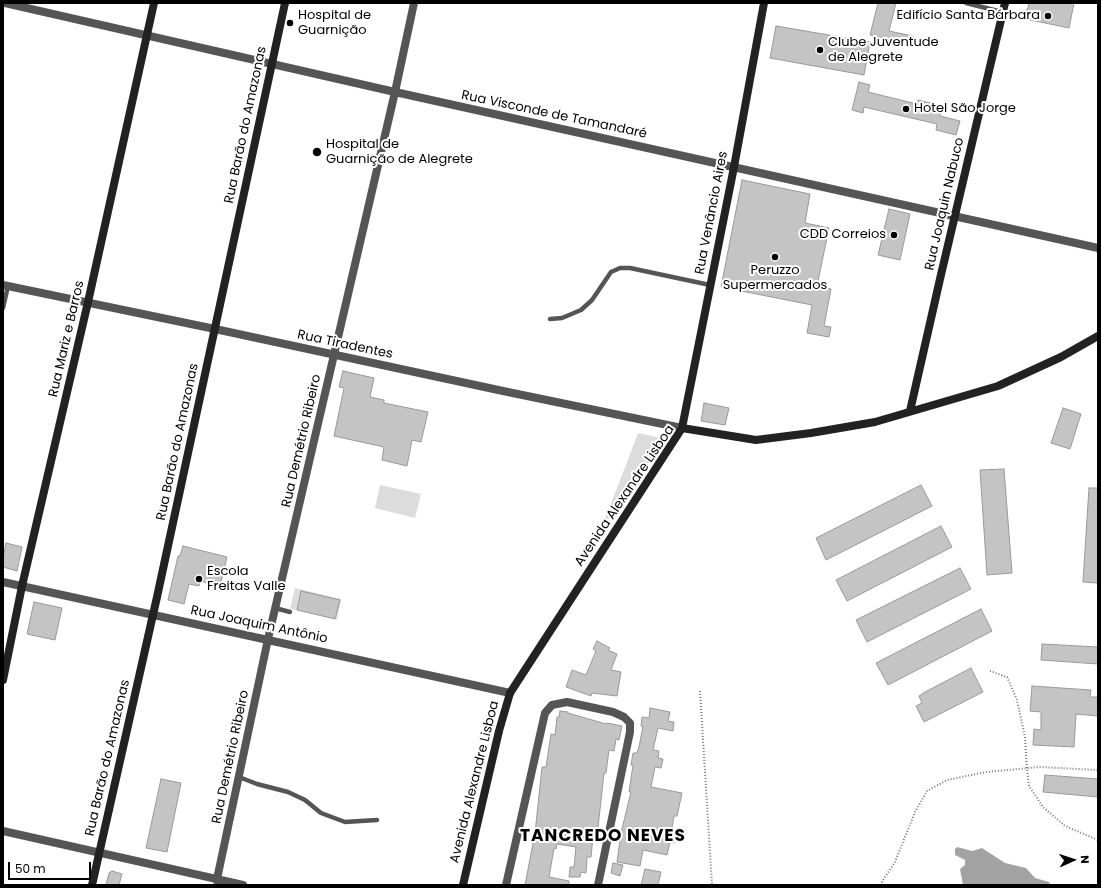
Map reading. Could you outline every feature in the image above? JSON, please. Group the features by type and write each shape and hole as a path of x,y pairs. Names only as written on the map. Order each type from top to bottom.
{"street":[{"name":"Rua Visconde de Tamandaré","path":"5,3 395,92 1098,248"},
{"name":"Rua Mariz e Barros","path":"3,680 22,586 88,302 154,3"},
{"name":"Rua Barão do Amazonas","path":"92,885 153,615 285,3"},
{"name":"Rua Demétrio Ribeiro","path":"218,882 268,639 395,92 414,3"},
{"name":"Rua Venâncio Aires","path":"682,428 734,167 764,3"},
{"name":"Rua Joaquin Nabuco","path":"910,412 1004,3"},
{"name":"Rua Tiradentes","path":"5,286 88,302 682,428"},
{"name":"Avenida Alexandre Lisboa","path":"463,885 498,731 510,693 682,428 756,440 811,433 875,422 998,386 1061,357 1098,336"},
{"name":"Rua Joaquim Antônio","path":"3,582 510,693"},
{"path":"506,885 545,713 552,704 567,702 613,712 624,717 630,723 630,732 598,885"},
{"path":"3,831 218,882 243,885"}],"lane":[{"path":"966,3 1002,12"},
{"path":"550,319 562,318 581,310 592,300 611,272 620,268 630,268 710,285"},
{"path":"3,308 5,286"},
{"path":"275,608 290,612"},
{"path":"239,777 257,784 288,792 305,800 320,813 345,822 377,820"}],"path":[{"path":"990,671 1007,677 1017,700 1025,737 1029,786 1043,807 1066,826 1098,840"},
{"path":"700,691 712,885"},
{"path":"880,885 895,862 915,812 927,791 947,780 986,772 1040,767 1098,770"}],"shaded area":[{"path":"638,433 665,439 600,531 619,483"},
{"path":"380,485 421,494 415,518 375,508"},
{"path":"295,588 341,599 337,620 335,619 339,600 301,592 297,610 290,609"},
{"path":"957,847 972,851 982,848 1005,863 1026,868 1035,878 1049,882 1051,885 963,885 960,869 965,865 965,860 955,855 955,849"}],"building":[{"path":"878,3 896,3 889,31 913,36 911,45 870,35"},
{"name":"Edifício Santa Bárbara","path":"1029,3 1074,3 1069,28 1026,19 1023,13 1028,8"},
{"name":"Clube Juventude de Alegrete","path":"776,26 870,42 864,75 770,58"},
{"name":"Hotel São Jorge","path":"859,82 870,85 868,92 917,104 918,100 942,106 940,116 960,121 956,135 936,130 937,124 864,107 863,113 852,110"},
{"name":"Peruzzo Supermercados","path":"742,180 810,194 805,223 829,228 817,286 831,289 824,326 831,327 829,337 807,333 812,305 721,287"},
{"name":"CDD Correios","path":"889,209 910,214 900,260 878,255"},
{"path":"343,371 374,378 370,397 384,400 384,403 428,412 421,442 412,440 407,466 382,460 384,447 334,436 344,388 339,387"},
{"path":"704,403 729,408 725,425 701,421"},
{"path":"1063,408 1081,414 1070,449 1051,443"},
{"path":"1004,469 1012,573 987,575 980,470"},
{"path":"921,485 932,506 826,560 816,538"},
{"path":"1089,488 1098,488 1098,583 1083,582"},
{"path":"941,526 952,547 847,601 836,580"},
{"path":"6,543 22,547 17,571 3,567"},
{"name":"Escola Freitas Valle","path":"183,546 227,557 220,586 200,581 199,586 189,584 184,604 168,600 178,556 180,556"},
{"path":"960,568 971,589 867,642 856,620"},
{"path":"301,591 340,600 335,619 297,610"},
{"path":"34,602 62,608 55,640 27,634"},
{"path":"981,609 992,631 888,685 876,663"},
{"path":"597,641 610,648 608,650 617,654 611,670 621,672 617,696 592,693 591,696 566,687 572,670 586,675 596,651 593,649"},
{"path":"1042,644 1098,647 1098,664 1041,660"},
{"path":"971,668 983,692 924,722 916,706 922,703 919,696"},
{"path":"1032,686 1091,690 1090,697 1098,697 1098,716 1076,714 1074,747 1033,745 1034,729 1041,730 1041,712 1030,711"},
{"path":"650,708 670,712 668,721 674,722 673,731 658,728 653,750 659,751 658,758 663,759 661,768 655,767 651,787 682,793 677,816 674,816 671,834 675,835 674,843 670,842 667,855 643,850 640,866 617,862 621,833 631,792 629,792 633,765 631,765 633,753 637,753 639,747 643,726 641,726 642,717 649,718"},
{"path":"560,711 568,712 606,724 622,726 619,740 616,739 614,751 609,750 606,773 604,773 597,837 593,837 591,857 587,857 586,873 581,872 580,877 569,877 570,867 574,867 576,847 557,844 556,849 554,848 549,877 569,881 569,885 525,885 535,833 542,767 546,767 551,734 555,735 557,717 559,717"},
{"path":"1045,775 1098,779 1098,797 1043,792"},
{"path":"161,779 181,783 167,852 146,848"},
{"path":"613,863 623,865 620,876 611,873"},
{"path":"645,869 661,872 658,885 641,885"},
{"path":"112,871 122,874 119,885 106,885 109,873"}],"place":[{"name":"Edifício Santa Bárbara","path":"1048,16"},
{"name":"Hospital de Guarnição","path":"290,23"},
{"name":"Clube Juventude de Alegrete","path":"820,50"},
{"name":"Hotel São Jorge","path":"906,109"},
{"name":"Hospital de Guarnição de Alegrete","path":"317,152"},
{"name":"CDD Correios","path":"894,235"},
{"name":"Peruzzo Supermercados","path":"775,257"},
{"name":"Escola Freitas Valle","path":"199,579"}],"district":[{"name":"TANCREDO NEVES","path":"603,837"}]}
